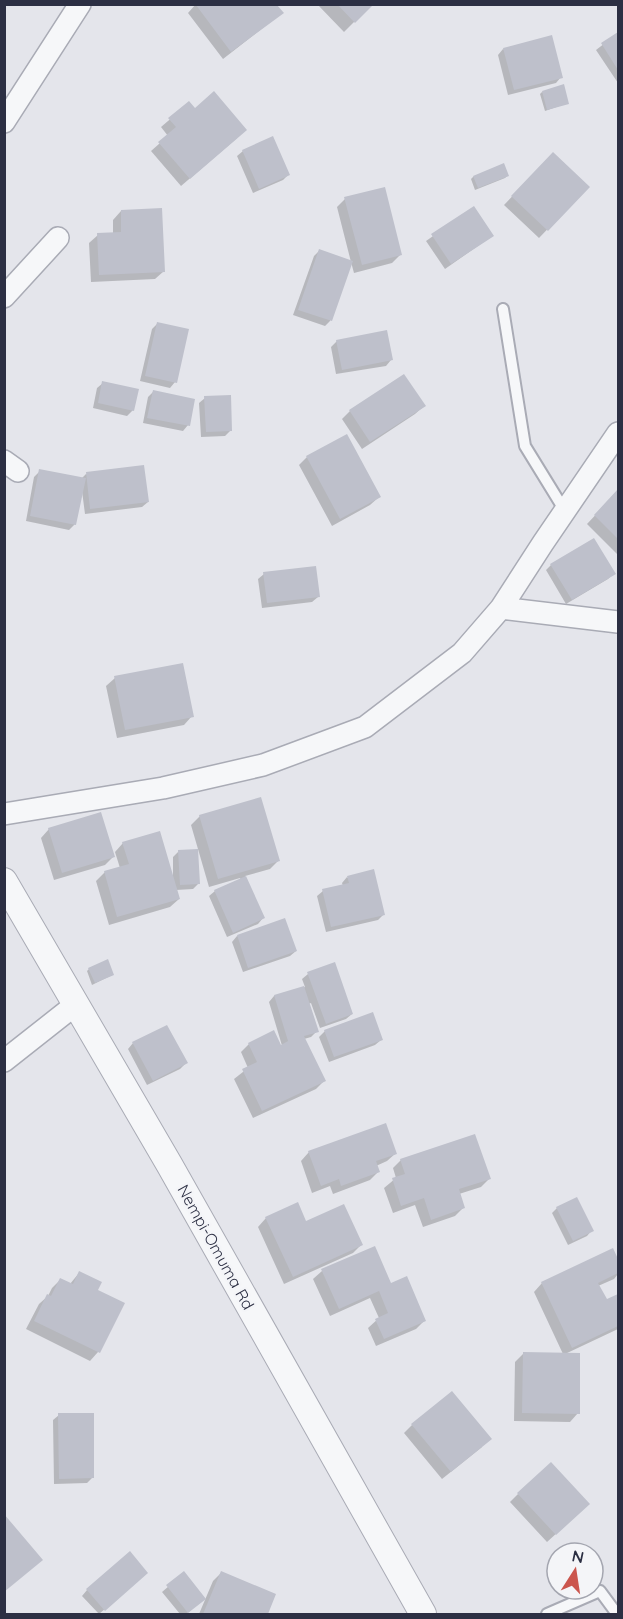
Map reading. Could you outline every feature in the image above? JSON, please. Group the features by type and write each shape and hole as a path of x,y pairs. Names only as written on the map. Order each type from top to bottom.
{"street":[{"path":"4,122 80,4"},
{"path":"4,297 58,238"},
{"path":"4,814 163,788 263,765 365,727 462,653 501,608 618,432"},
{"path":"501,608 618,622"},
{"name":"Nempi-Omuma Rd","path":"4,881 169,1164 423,1614"},
{"path":"4,1061 75,1005"}],"lane":[{"path":"503,309 525,446 565,511"},
{"path":"547,1614 600,1591 617,1614"}],"building":[{"path":"337,4 374,4 355,23"},
{"path":"196,5 277,5 284,13 231,52"},
{"path":"618,32 618,70 601,43"},
{"path":"552,35 563,78 514,90 503,48"},
{"path":"564,84 569,104 547,110 542,91"},
{"path":"214,91 247,130 190,179 158,142 176,127 168,118 189,101 195,108"},
{"path":"273,136 290,175 259,189 242,150"},
{"path":"553,152 590,187 548,231 511,196"},
{"path":"504,163 509,176 478,188 473,176"},
{"path":"385,187 402,255 362,265 344,197"},
{"path":"474,206 494,236 451,264 431,234"},
{"path":"162,208 165,272 99,275 97,233 121,232 121,210"},
{"path":"319,249 353,261 332,321 298,310"},
{"path":"157,322 189,329 177,383 145,376"},
{"path":"387,330 393,360 342,370 336,340"},
{"path":"404,374 426,406 370,442 349,410"},
{"path":"102,381 139,389 134,411 98,403"},
{"path":"153,390 195,399 190,426 147,418"},
{"path":"231,395 232,431 206,432 204,396"},
{"path":"347,434 381,497 340,519 306,456"},
{"path":"144,465 149,502 90,509 86,472"},
{"path":"39,469 86,478 76,525 30,516"},
{"path":"618,489 618,539 594,515"},
{"path":"594,538 616,574 572,600 550,564"},
{"path":"316,566 320,597 267,603 263,572"},
{"path":"183,663 194,717 125,730 114,676"},
{"path":"261,797 280,861 218,879 199,815"},
{"path":"101,812 115,857 62,873 48,828"},
{"path":"160,831 180,899 117,917 104,871 129,864 122,842"},
{"path":"198,849 200,884 180,885 178,850"},
{"path":"374,869 385,915 331,927 322,889 349,883 347,876"},
{"path":"246,876 265,918 233,933 214,890"},
{"path":"285,918 297,951 248,968 237,935"},
{"path":"108,959 114,975 95,983 88,968"},
{"path":"335,962 353,1014 326,1024 307,972"},
{"path":"304,986 319,1032 304,1036 326,1081 262,1111 242,1069 257,1062 248,1043 274,1030 281,1045 288,1041 274,995"},
{"path":"373,1012 383,1040 334,1057 324,1030"},
{"path":"167,1025 188,1063 153,1081 132,1042"},
{"path":"386,1123 397,1154 376,1161 380,1172 341,1186 339,1179 321,1186 308,1151"},
{"path":"475,1134 491,1179 459,1189 465,1208 431,1220 424,1198 401,1206 392,1178 405,1174 400,1159"},
{"path":"577,1197 594,1231 573,1241 556,1207"},
{"path":"298,1202 306,1221 344,1204 363,1245 293,1277 265,1217"},
{"path":"375,1246 391,1283 407,1276 426,1321 384,1339 375,1319 388,1313 379,1291 339,1309 321,1269"},
{"path":"613,1248 618,1259 618,1273 598,1283 607,1299 618,1294 618,1326 572,1348 541,1282"},
{"path":"79,1271 102,1282 98,1290 125,1303 100,1353 34,1321 47,1294 51,1296 60,1278 73,1284"},
{"path":"523,1352 580,1353 580,1414 522,1413"},
{"path":"452,1391 492,1439 451,1472 411,1424"},
{"path":"58,1413 94,1413 94,1478 59,1479"},
{"path":"551,1462 590,1504 556,1535 517,1493"},
{"path":"4,1514 43,1560 4,1592"},
{"path":"130,1551 148,1573 105,1611 86,1589"},
{"path":"184,1571 206,1599 188,1613 166,1585"},
{"path":"221,1571 276,1594 268,1614 203,1614"}]}
